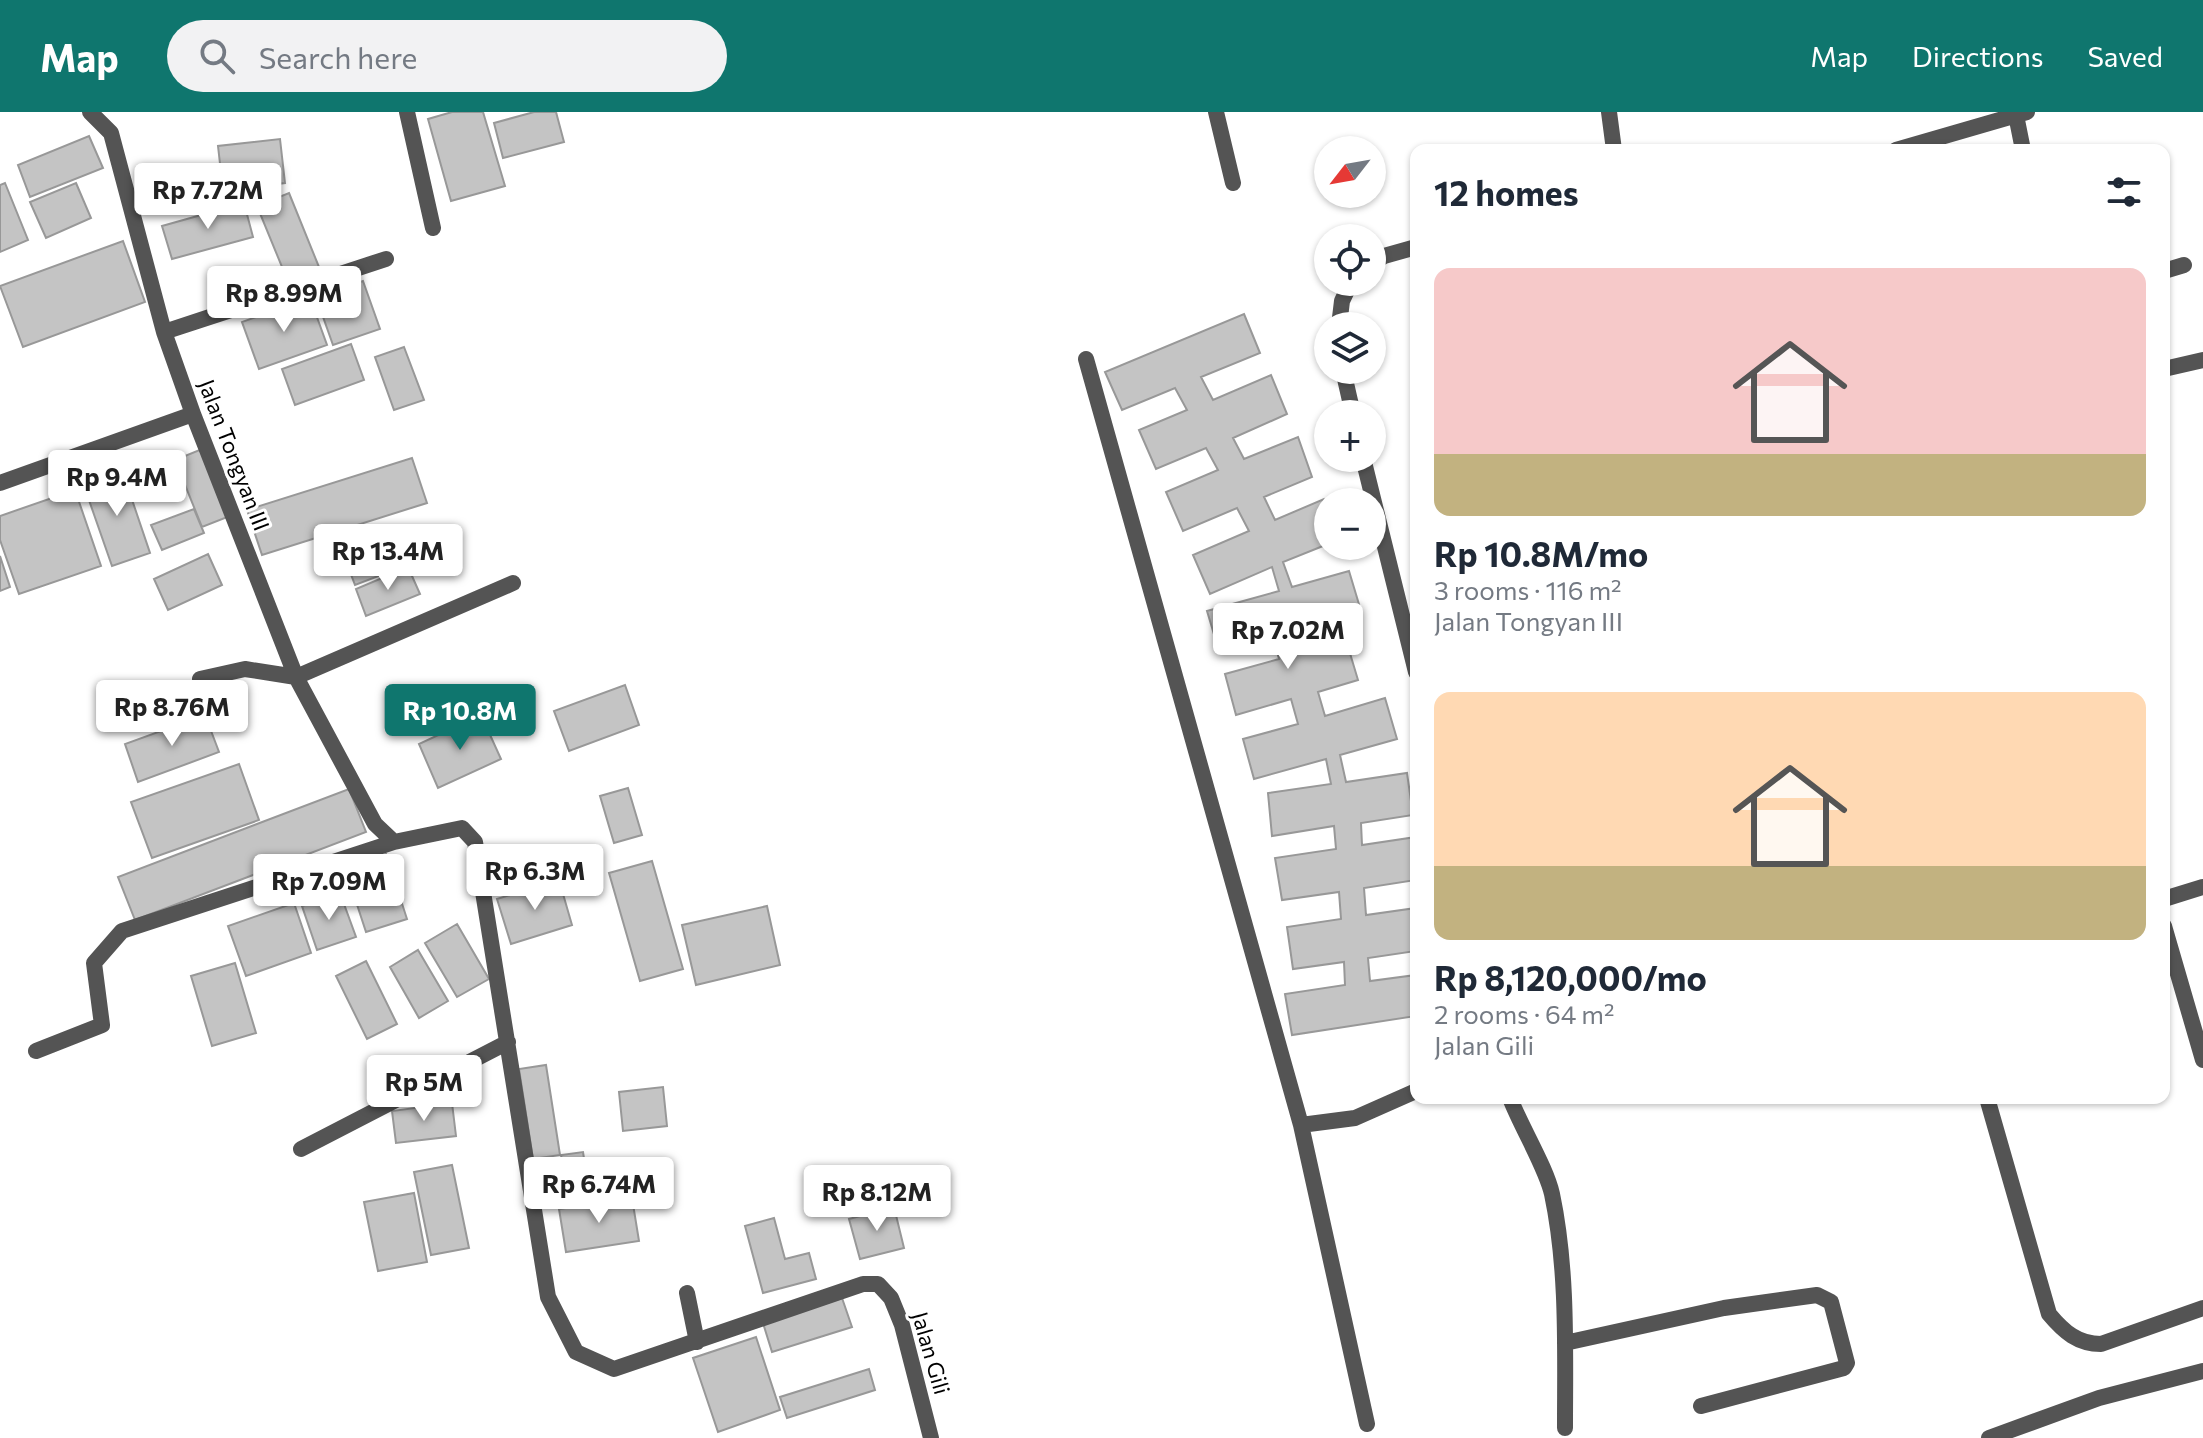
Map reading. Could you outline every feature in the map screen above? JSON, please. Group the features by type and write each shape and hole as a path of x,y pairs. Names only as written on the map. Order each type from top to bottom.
{"street":[{"name":"Jalan Tongyan III","path":"90,112 111,133 164,332 296,677 375,824 394,842"},
{"path":"407,112 433,228"},
{"path":"1216,112 1233,183"},
{"path":"1609,112 1613,144"},
{"path":"1916,144 2021,113 2023,144"},
{"path":"1386,255 1410,249"},
{"path":"164,332 386,259"},
{"path":"2170,269 2184,265"},
{"path":"1086,359 1301,1125 1367,1424"},
{"path":"2170,368 2203,360"},
{"path":"0,483 193,414"},
{"path":"1366,472 1410,648"},
{"path":"200,679 245,669 296,677 513,583"},
{"path":"36,1051 102,1025 94,963 122,931 394,842 462,828 475,842 548,1297 576,1352 614,1369 697,1342 687,1293"},
{"path":"2170,897 2203,887"},
{"path":"2170,947 2203,1060"},
{"path":"301,1149 508,1042"},
{"path":"1301,1125 1355,1118 1410,1094"},
{"path":"1513,1104 1552,1191 1561,1262 1565,1428"},
{"path":"1989,1104 2049,1314 2062,1330 2085,1344 2101,1344 2203,1308"},
{"name":"Jalan Gili","path":"697,1342 863,1284 878,1284 891,1298 902,1325 931,1438"},
{"path":"1565,1343 1724,1308 1817,1295 1831,1302 1847,1363 1844,1368 1701,1406"},
{"path":"1989,1438 2099,1398 2203,1371"}],"building":[{"path":"452,112 483,112 505,186 451,201 428,119"},
{"path":"534,112 556,112 564,142 503,158 494,123"},
{"path":"89,136 103,168 30,197 18,165"},
{"path":"280,139 285,183 223,190 218,146"},
{"path":"5,183 28,240 0,252 0,185"},
{"path":"76,183 91,218 46,238 30,202"},
{"path":"289,193 321,272 289,284 257,206"},
{"path":"244,203 253,237 172,259 162,226"},
{"path":"123,241 145,302 23,347 0,286"},
{"path":"363,281 380,329 333,345 316,297"},
{"path":"310,298 327,345 259,369 242,322"},
{"path":"1244,314 1260,353 1201,377 1213,400 1271,375 1287,414 1233,438 1244,459 1298,437 1312,477 1264,497 1275,520 1314,503 1314,550 1283,562 1292,587 1349,571 1361,611 1300,628 1307,651 1346,640 1358,680 1318,692 1325,716 1385,698 1397,739 1340,755 1346,782 1407,773 1410,815 1361,823 1362,845 1410,838 1410,881 1364,888 1366,915 1410,909 1410,952 1368,958 1370,981 1410,976 1410,1017 1292,1035 1285,994 1345,985 1344,962 1293,969 1287,927 1341,919 1339,892 1282,900 1275,858 1336,849 1334,826 1272,836 1268,793 1331,784 1326,759 1254,779 1243,739 1298,724 1291,699 1236,715 1225,674 1279,659 1273,636 1219,651 1207,611 1279,591 1272,567 1210,594 1193,555 1249,531 1237,508 1183,531 1166,492 1218,470 1206,448 1156,469 1139,430 1187,410 1175,388 1122,410 1105,372"},
{"path":"351,344 364,380 295,405 282,369"},
{"path":"404,347 424,400 394,410 375,357"},
{"path":"202,449 230,516 202,527 175,460"},
{"path":"412,458 427,503 262,555 247,510"},
{"path":"122,470 150,553 112,566 83,483"},
{"path":"75,490 101,566 19,594 0,540 0,516"},
{"path":"194,509 204,533 162,550 151,525"},
{"path":"394,537 405,566 355,585 344,556"},
{"path":"208,554 222,585 168,610 154,579"},
{"path":"0,556 10,587 0,591"},
{"path":"408,567 420,594 366,616 356,589"},
{"path":"625,685 639,725 569,751 554,711"},
{"path":"205,715 219,752 138,782 125,744"},
{"path":"481,715 501,759 438,788 419,744"},
{"path":"239,764 259,820 152,858 131,802"},
{"path":"628,788 642,835 614,843 600,796"},
{"path":"349,789 366,832 135,920 118,877"},
{"path":"386,854 407,919 366,932 345,868"},
{"path":"652,861 683,969 640,981 609,873"},
{"path":"559,880 572,925 511,944 497,899"},
{"path":"340,893 356,937 317,950 302,906"},
{"path":"294,903 311,953 246,976 228,926"},
{"path":"767,906 780,965 696,985 682,925"},
{"path":"457,924 489,979 457,997 425,943"},
{"path":"418,950 448,1001 419,1018 390,967"},
{"path":"366,961 397,1024 367,1039 336,976"},
{"path":"235,963 256,1033 212,1046 191,976"},
{"path":"546,1065 560,1155 533,1159 519,1069"},
{"path":"663,1087 667,1126 623,1131 619,1092"},
{"path":"452,1103 456,1136 396,1143 392,1111"},
{"path":"583,1152 589,1191 539,1198 536,1178 565,1175 561,1155"},
{"path":"452,1165 469,1248 431,1255 414,1172"},
{"path":"414,1193 427,1262 378,1271 364,1202"},
{"path":"632,1198 639,1241 566,1252 559,1209"},
{"path":"894,1207 904,1248 860,1259 849,1219"},
{"path":"774,1218 785,1259 809,1253 816,1279 763,1293 745,1226"},
{"path":"842,1298 852,1327 772,1352 763,1323"},
{"path":"756,1337 780,1410 718,1432 693,1358"},
{"path":"869,1369 875,1390 787,1418 780,1397"}]}
